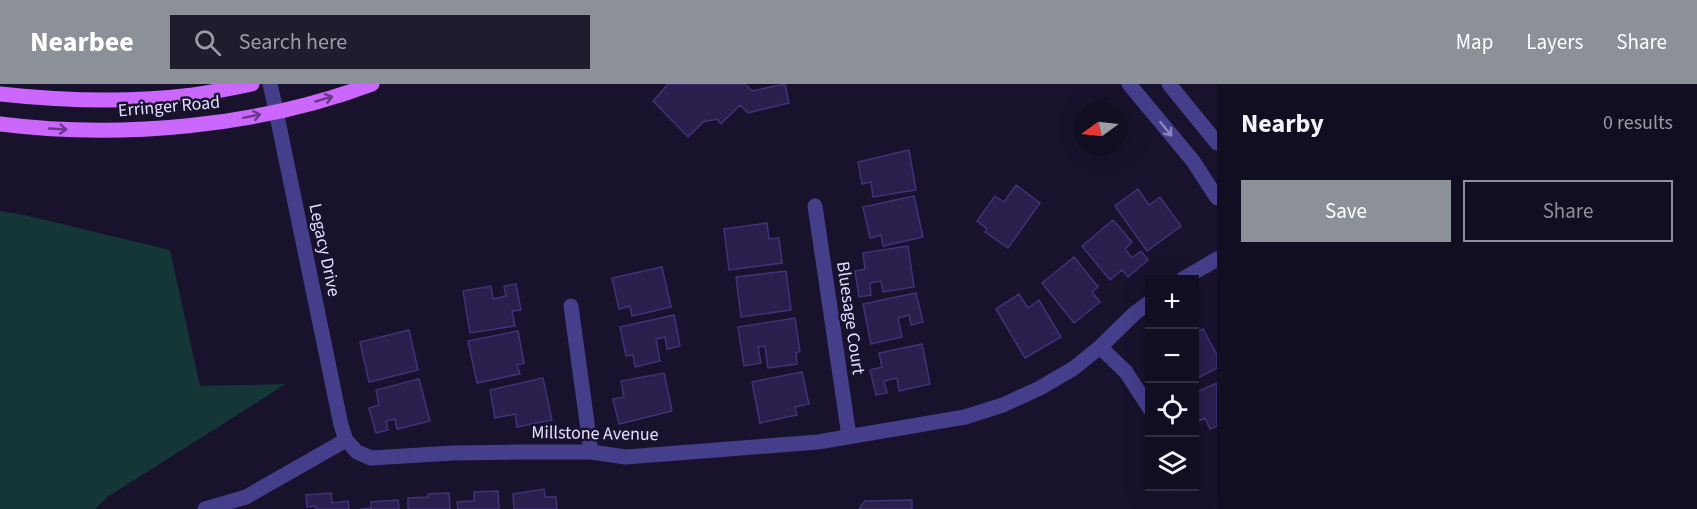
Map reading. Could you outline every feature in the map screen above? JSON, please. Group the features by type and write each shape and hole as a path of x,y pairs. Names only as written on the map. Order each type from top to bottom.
{"main road":[{"name":"Erringer Road","path":"0,94 51,100 122,100 194,94 252,84"},
{"name":"Erringer Road","path":"0,124 81,130 176,128 276,111 372,84"}],"street":[{"path":"205,509 246,497 346,440 270,84"},
{"path":"1130,84 1193,161 1217,198"},
{"path":"1169,84 1217,143"},
{"name":"Bluesage Court","path":"815,206 849,436"},
{"path":"1190,275 1217,259"},
{"name":"Millstone Avenue","path":"346,440 357,452 371,458 453,453 591,452 626,457 818,442 965,417 1004,405 1074,368 1145,305"},
{"path":"571,306 591,452"},
{"path":"1100,347 1126,372 1145,403"}],"green space":[{"path":"0,211 170,250 200,386 286,384 109,496 95,509 0,509"}],"building":[{"path":"668,84 745,84 752,91 785,84 789,103 748,113 740,105 721,124 717,119 703,122 688,137 653,101"},
{"path":"909,150 916,190 873,197 871,182 862,184 858,162"},
{"path":"1016,185 1040,203 1008,248 985,232 987,229 977,221 995,196 1004,202"},
{"path":"1138,189 1149,205 1160,197 1181,226 1147,251 1115,206"},
{"path":"914,196 923,237 883,246 881,235 870,238 863,207"},
{"path":"1113,220 1132,242 1125,249 1132,258 1141,251 1148,260 1128,277 1122,270 1110,280 1082,246"},
{"path":"767,223 769,239 779,238 782,263 729,270 724,229"},
{"path":"908,246 914,287 883,292 881,281 870,283 871,295 859,297 855,271 865,269 863,253"},
{"path":"1074,257 1098,287 1092,292 1100,302 1074,323 1042,283"},
{"path":"662,267 671,307 632,316 630,306 619,309 612,278"},
{"path":"786,271 791,310 741,317 736,277"},
{"path":"516,284 521,310 512,311 515,326 470,333 463,291 491,286 493,299 506,296 504,286"},
{"path":"916,293 923,322 911,325 909,315 898,318 902,337 871,344 863,304"},
{"path":"1019,294 1028,308 1039,300 1061,337 1025,358 996,309"},
{"path":"674,315 680,346 667,349 665,337 656,339 660,361 635,367 633,355 626,356 620,327"},
{"path":"795,318 800,351 796,353 797,364 768,368 765,346 758,347 761,363 744,366 738,327"},
{"path":"1203,329 1217,355 1217,368 1199,377 1199,331"},
{"path":"409,330 418,370 369,382 360,342"},
{"path":"518,331 524,363 517,365 520,374 477,383 468,341"},
{"path":"922,344 930,384 899,391 897,378 884,381 887,393 876,395 870,370 882,367 879,353"},
{"path":"802,372 809,404 795,407 797,415 760,423 752,382"},
{"path":"664,373 672,411 619,424 613,399 624,397 621,381"},
{"path":"543,378 552,420 517,427 515,414 495,418 490,390"},
{"path":"419,379 430,421 397,429 395,419 386,421 388,430 376,433 369,408 379,405 376,390"},
{"path":"1217,383 1217,426 1210,429 1205,418 1199,421 1199,391"},
{"path":"544,489 545,497 556,497 557,509 514,509 513,494"},
{"path":"498,491 499,509 458,509 457,502 474,501 474,492"},
{"path":"331,493 332,503 348,501 349,509 307,507 306,495"},
{"path":"449,493 450,509 408,509 408,498"},
{"path":"398,500 399,509 360,509 371,508 371,502"},
{"path":"912,500 912,509 859,509 865,501"}]}
